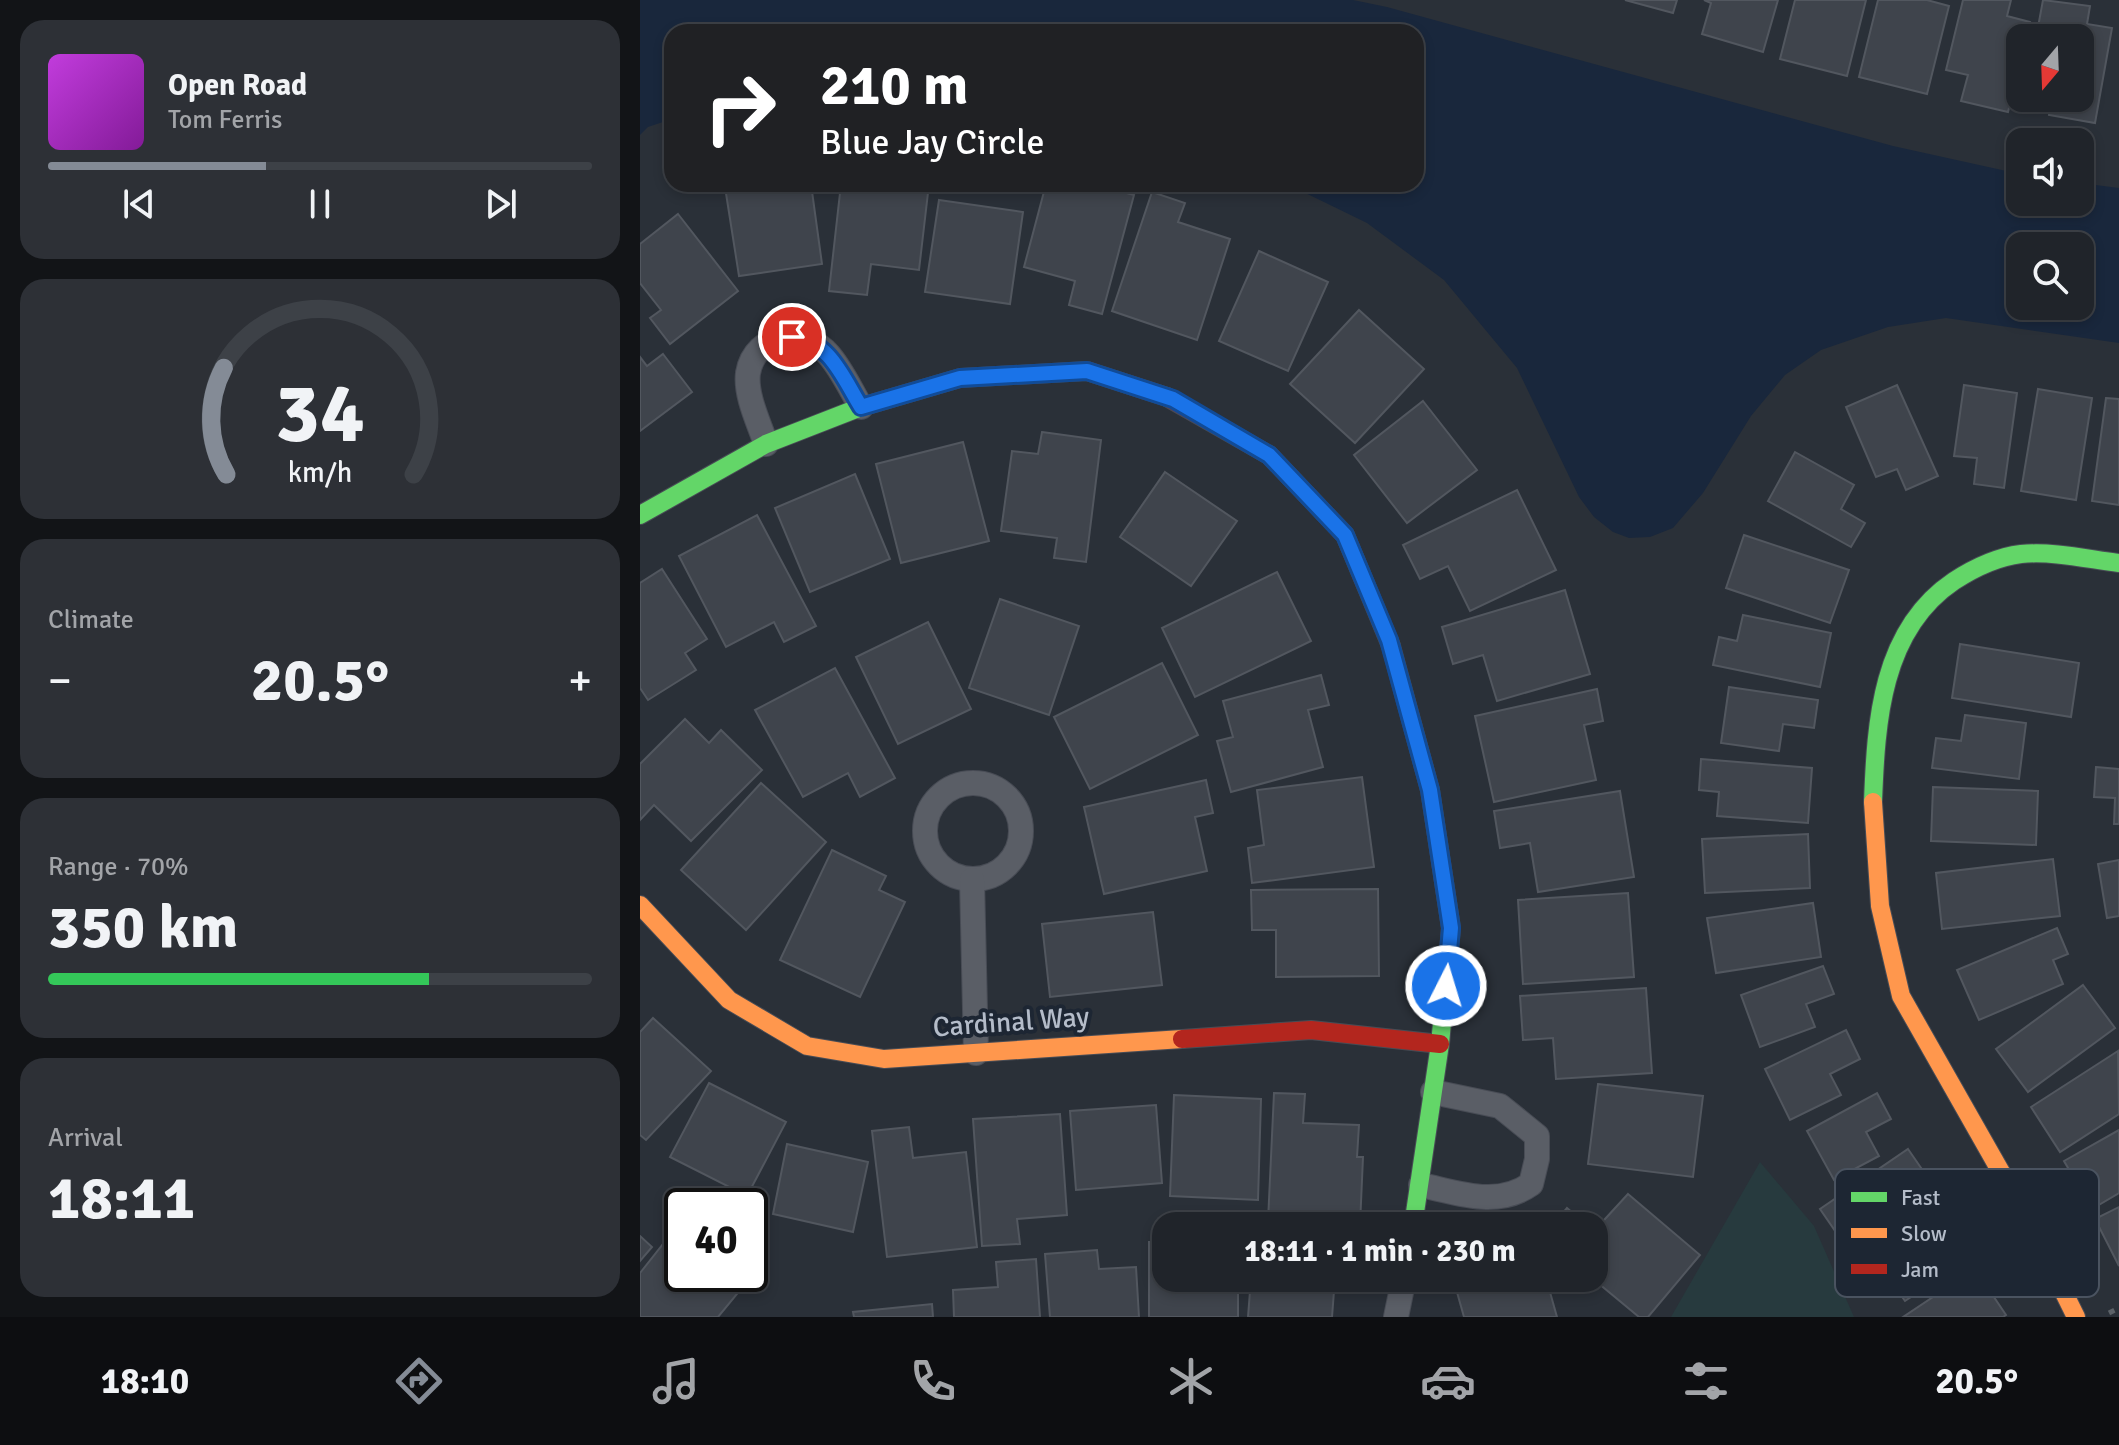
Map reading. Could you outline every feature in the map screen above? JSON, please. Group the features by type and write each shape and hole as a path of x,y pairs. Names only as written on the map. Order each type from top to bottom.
{"street":[{"path":"766,444 751,397 748,373 757,353 774,339 809,339 819,346 828,354 861,407"},
{"path":"640,515 766,444 861,407 960,378 1087,371 1173,399 1269,455 1345,535 1389,640 1430,790 1451,928 1440,1044 1416,1212"},
{"path":"1998,1169 1963,1111 1898,988 1877,889 1873,776 1884,689 1906,629 1937,593 1973,570 2005,557 2038,554 2119,563"},
{"path":"973,783 992,787 1008,798 1018,814 1022,832 1017,851 1007,866 991,876 972,880 954,876 938,865 927,849 924,831 928,812 939,797 955,786 973,783"},
{"path":"972,880 976,1053"},
{"name":"Cardinal Way","path":"640,905 729,1000 807,1046 884,1059 1311,1030 1440,1044"},
{"path":"1421,1185 1483,1198 1514,1196 1531,1184 1537,1159 1537,1136 1500,1106 1433,1092"},
{"path":"1396,1317 1401,1292"},
{"path":"2068,1297 2076,1317"}],"green space":[{"path":"1760,1162 1814,1226 1835,1274 1835,1297 1845,1297 1854,1317 1671,1317"}],"water":[{"path":"640,0 1353,0 1893,146 2006,171 2006,216 2094,216 2094,185 2119,188 2119,343 1946,318 1888,327 1821,350 1785,375 1751,416 1703,493 1673,528 1650,537 1629,538 1613,532 1594,517 1579,497 1517,368 1444,280 1367,223 1303,192 1424,192 1424,24 664,24 664,122 648,127 640,135"}],"building":[{"path":"1625,0 1677,0 1673,13"},
{"path":"1704,0 1778,0 1763,52 1702,34 1711,3"},
{"path":"1795,0 1866,0 1847,76 1780,59"},
{"path":"1878,0 1927,0 1949,6 1927,94 1859,77"},
{"path":"1963,0 2011,0 2007,16 2030,22 2006,24 2006,112 1961,101 1968,75 1946,70"},
{"path":"2043,0 2090,6 2087,24 2039,24"},
{"path":"2094,25 2112,28 2095,123 2049,115 2049,112 2094,112"},
{"path":"726,192 812,192 822,264 739,276"},
{"path":"840,192 928,192 919,270 871,264 867,295 829,291"},
{"path":"1044,192 1123,192 1134,195 1102,314 1069,305 1075,281 1024,267"},
{"path":"1152,192 1185,203 1178,222 1230,239 1197,340 1112,311"},
{"path":"939,200 1023,212 1010,304 925,292"},
{"path":"678,214 738,291 670,344 650,318 661,310 640,283 640,244"},
{"path":"1259,251 1328,282 1288,371 1219,341"},
{"path":"1359,310 1424,369 1355,443 1290,384"},
{"path":"663,354 692,392 640,431 640,357 647,366"},
{"path":"1897,385 1938,476 1906,490 1897,469 1876,477 1846,407"},
{"path":"1964,385 2017,393 2004,488 1974,484 1977,458 1954,456"},
{"path":"2038,389 2092,398 2076,500 2021,491"},
{"path":"2106,398 2119,399 2119,505 2092,501"},
{"path":"1423,401 1477,470 1407,523 1354,455"},
{"path":"1042,432 1101,440 1086,562 1054,558 1057,538 1001,531 1012,451 1038,454"},
{"path":"963,442 989,541 901,563 876,464"},
{"path":"1795,452 1854,485 1841,509 1865,523 1851,547 1768,501"},
{"path":"1165,472 1237,521 1191,586 1120,537"},
{"path":"855,474 890,559 810,592 775,508"},
{"path":"1517,490 1556,570 1470,611 1448,566 1420,579 1403,545"},
{"path":"757,515 816,626 784,642 774,622 726,647 679,556"},
{"path":"1744,535 1849,570 1830,623 1726,588"},
{"path":"662,569 707,639 685,653 696,670 648,700 640,688 640,583"},
{"path":"1277,572 1311,641 1195,697 1162,628"},
{"path":"1565,590 1590,674 1497,701 1483,655 1453,664 1442,627"},
{"path":"1000,599 1079,626 1049,715 969,688"},
{"path":"1743,615 1831,633 1820,687 1713,665 1719,637 1737,641"},
{"path":"928,622 971,709 898,744 856,657"},
{"path":"1960,644 2079,663 2071,717 1952,698"},
{"path":"1162,663 1198,735 1090,789 1054,717"},
{"path":"835,668 895,778 860,797 848,773 803,797 755,710"},
{"path":"1321,675 1329,705 1308,710 1323,767 1231,792 1217,741 1233,737 1223,701"},
{"path":"1729,687 1818,700 1814,728 1783,724 1779,751 1721,743"},
{"path":"1597,689 1603,721 1584,725 1596,780 1494,802 1475,716"},
{"path":"1965,715 2026,723 2019,779 1932,768 1936,738 1961,741"},
{"path":"685,719 709,743 721,730 762,770 691,841 654,805 640,820 640,764"},
{"path":"1701,759 1812,768 1808,823 1717,816 1719,792 1699,790"},
{"path":"2096,767 2119,769 2119,824 2114,824 2115,798 2094,797"},
{"path":"1362,777 1374,867 1252,883 1248,848 1264,845 1257,790"},
{"path":"1206,780 1213,813 1195,817 1207,871 1104,894 1084,807"},
{"path":"761,783 826,842 746,930 681,870"},
{"path":"1933,787 2038,791 2036,845 1931,841"},
{"path":"1620,791 1634,877 1538,892 1530,843 1500,848 1494,811"},
{"path":"1808,834 1810,888 1705,893 1702,839"},
{"path":"832,850 886,876 879,890 905,902 860,997 780,960"},
{"path":"2053,859 2060,916 1942,929 1936,873"},
{"path":"2119,860 2119,916 2107,918 2098,864"},
{"path":"1378,889 1379,976 1276,977 1276,930 1252,930 1251,890"},
{"path":"1628,893 1634,977 1523,984 1518,900"},
{"path":"1813,903 1821,957 1716,973 1707,918"},
{"path":"1153,912 1162,985 1050,997 1042,924"},
{"path":"2057,928 2068,954 2053,960 2063,984 1979,1020 1957,970"},
{"path":"1823,966 1834,994 1806,1004 1815,1027 1760,1047 1741,995"},
{"path":"2083,985 2115,1028 2028,1092 1996,1049"},
{"path":"1646,988 1652,1073 1556,1079 1553,1038 1523,1040 1520,996"},
{"path":"653,1018 711,1071 646,1140 640,1135 640,1032"},
{"path":"1846,1030 1860,1059 1830,1074 1841,1095 1790,1120 1765,1069"},
{"path":"2118,1051 2119,1114 2060,1152 2031,1107"},
{"path":"709,1083 786,1122 751,1188 731,1188 670,1157"},
{"path":"1598,1084 1703,1096 1693,1177 1588,1164"},
{"path":"1274,1093 1305,1094 1303,1123 1359,1125 1357,1157 1363,1157 1361,1212 1268,1212"},
{"path":"1877,1093 1891,1119 1866,1132 1879,1156 1855,1169 1835,1169 1834,1180 1807,1131"},
{"path":"1174,1095 1261,1099 1258,1200 1170,1196"},
{"path":"1156,1105 1162,1183 1076,1190 1070,1111"},
{"path":"1060,1114 1067,1215 1017,1219 1020,1244 982,1246 973,1119"},
{"path":"909,1127 913,1158 966,1152 977,1247 887,1257 872,1131"},
{"path":"2119,1130 2119,1193 2099,1205 2099,1169 2069,1169 2064,1161"},
{"path":"787,1144 868,1162 853,1232 773,1214"},
{"path":"1908,1149 1922,1169 1879,1169"},
{"path":"1628,1194 1700,1255 1648,1317 1639,1317 1608,1291 1608,1216"},
{"path":"1835,1199 1835,1231 1820,1209"},
{"path":"2119,1207 2119,1266 2099,1227 2099,1217"},
{"path":"640,1236 652,1247 640,1261"},
{"path":"1149,1242 1152,1242 1152,1292 1238,1292 1238,1317 1149,1317"},
{"path":"664,1243 664,1292 737,1294 718,1317 640,1317 640,1273"},
{"path":"1097,1250 1099,1269 1136,1267 1139,1317 1050,1317 1045,1254"},
{"path":"1036,1259 1040,1317 954,1317 953,1290 998,1287 996,1262"},
{"path":"1250,1292 1334,1292 1332,1317 1248,1317"},
{"path":"1457,1292 1550,1292 1557,1317 1464,1317"},
{"path":"1933,1297 1994,1297 2006,1315 2003,1317 1903,1317"},
{"path":"932,1304 933,1317 854,1317 853,1312"}],"traffic: fast":[{"path":"640,515 766,444 861,407 960,378 1087,371 1167,397"},
{"path":"1873,802 1877,741 1887,680 1897,651 1911,625 1930,601 1970,572 2012,555 2046,554 2119,563"},
{"path":"1391,646 1430,790 1451,928 1440,1044 1415,1212"}],"traffic: slow":[{"path":"1873,802 1880,906 1901,996 1999,1169"},
{"path":"640,905 729,1000 807,1046 884,1059 1182,1039"},
{"path":"2066,1297 2076,1317"}],"traffic: jam":[{"path":"1167,397 1269,455 1345,535 1391,646"},
{"path":"1182,1039 1311,1030 1440,1044"}],"route":[{"path":"792,337 809,339 828,354 861,407 960,378 1087,371 1173,399 1269,455 1345,535 1389,640 1430,790 1451,928 1446,986"}]}
